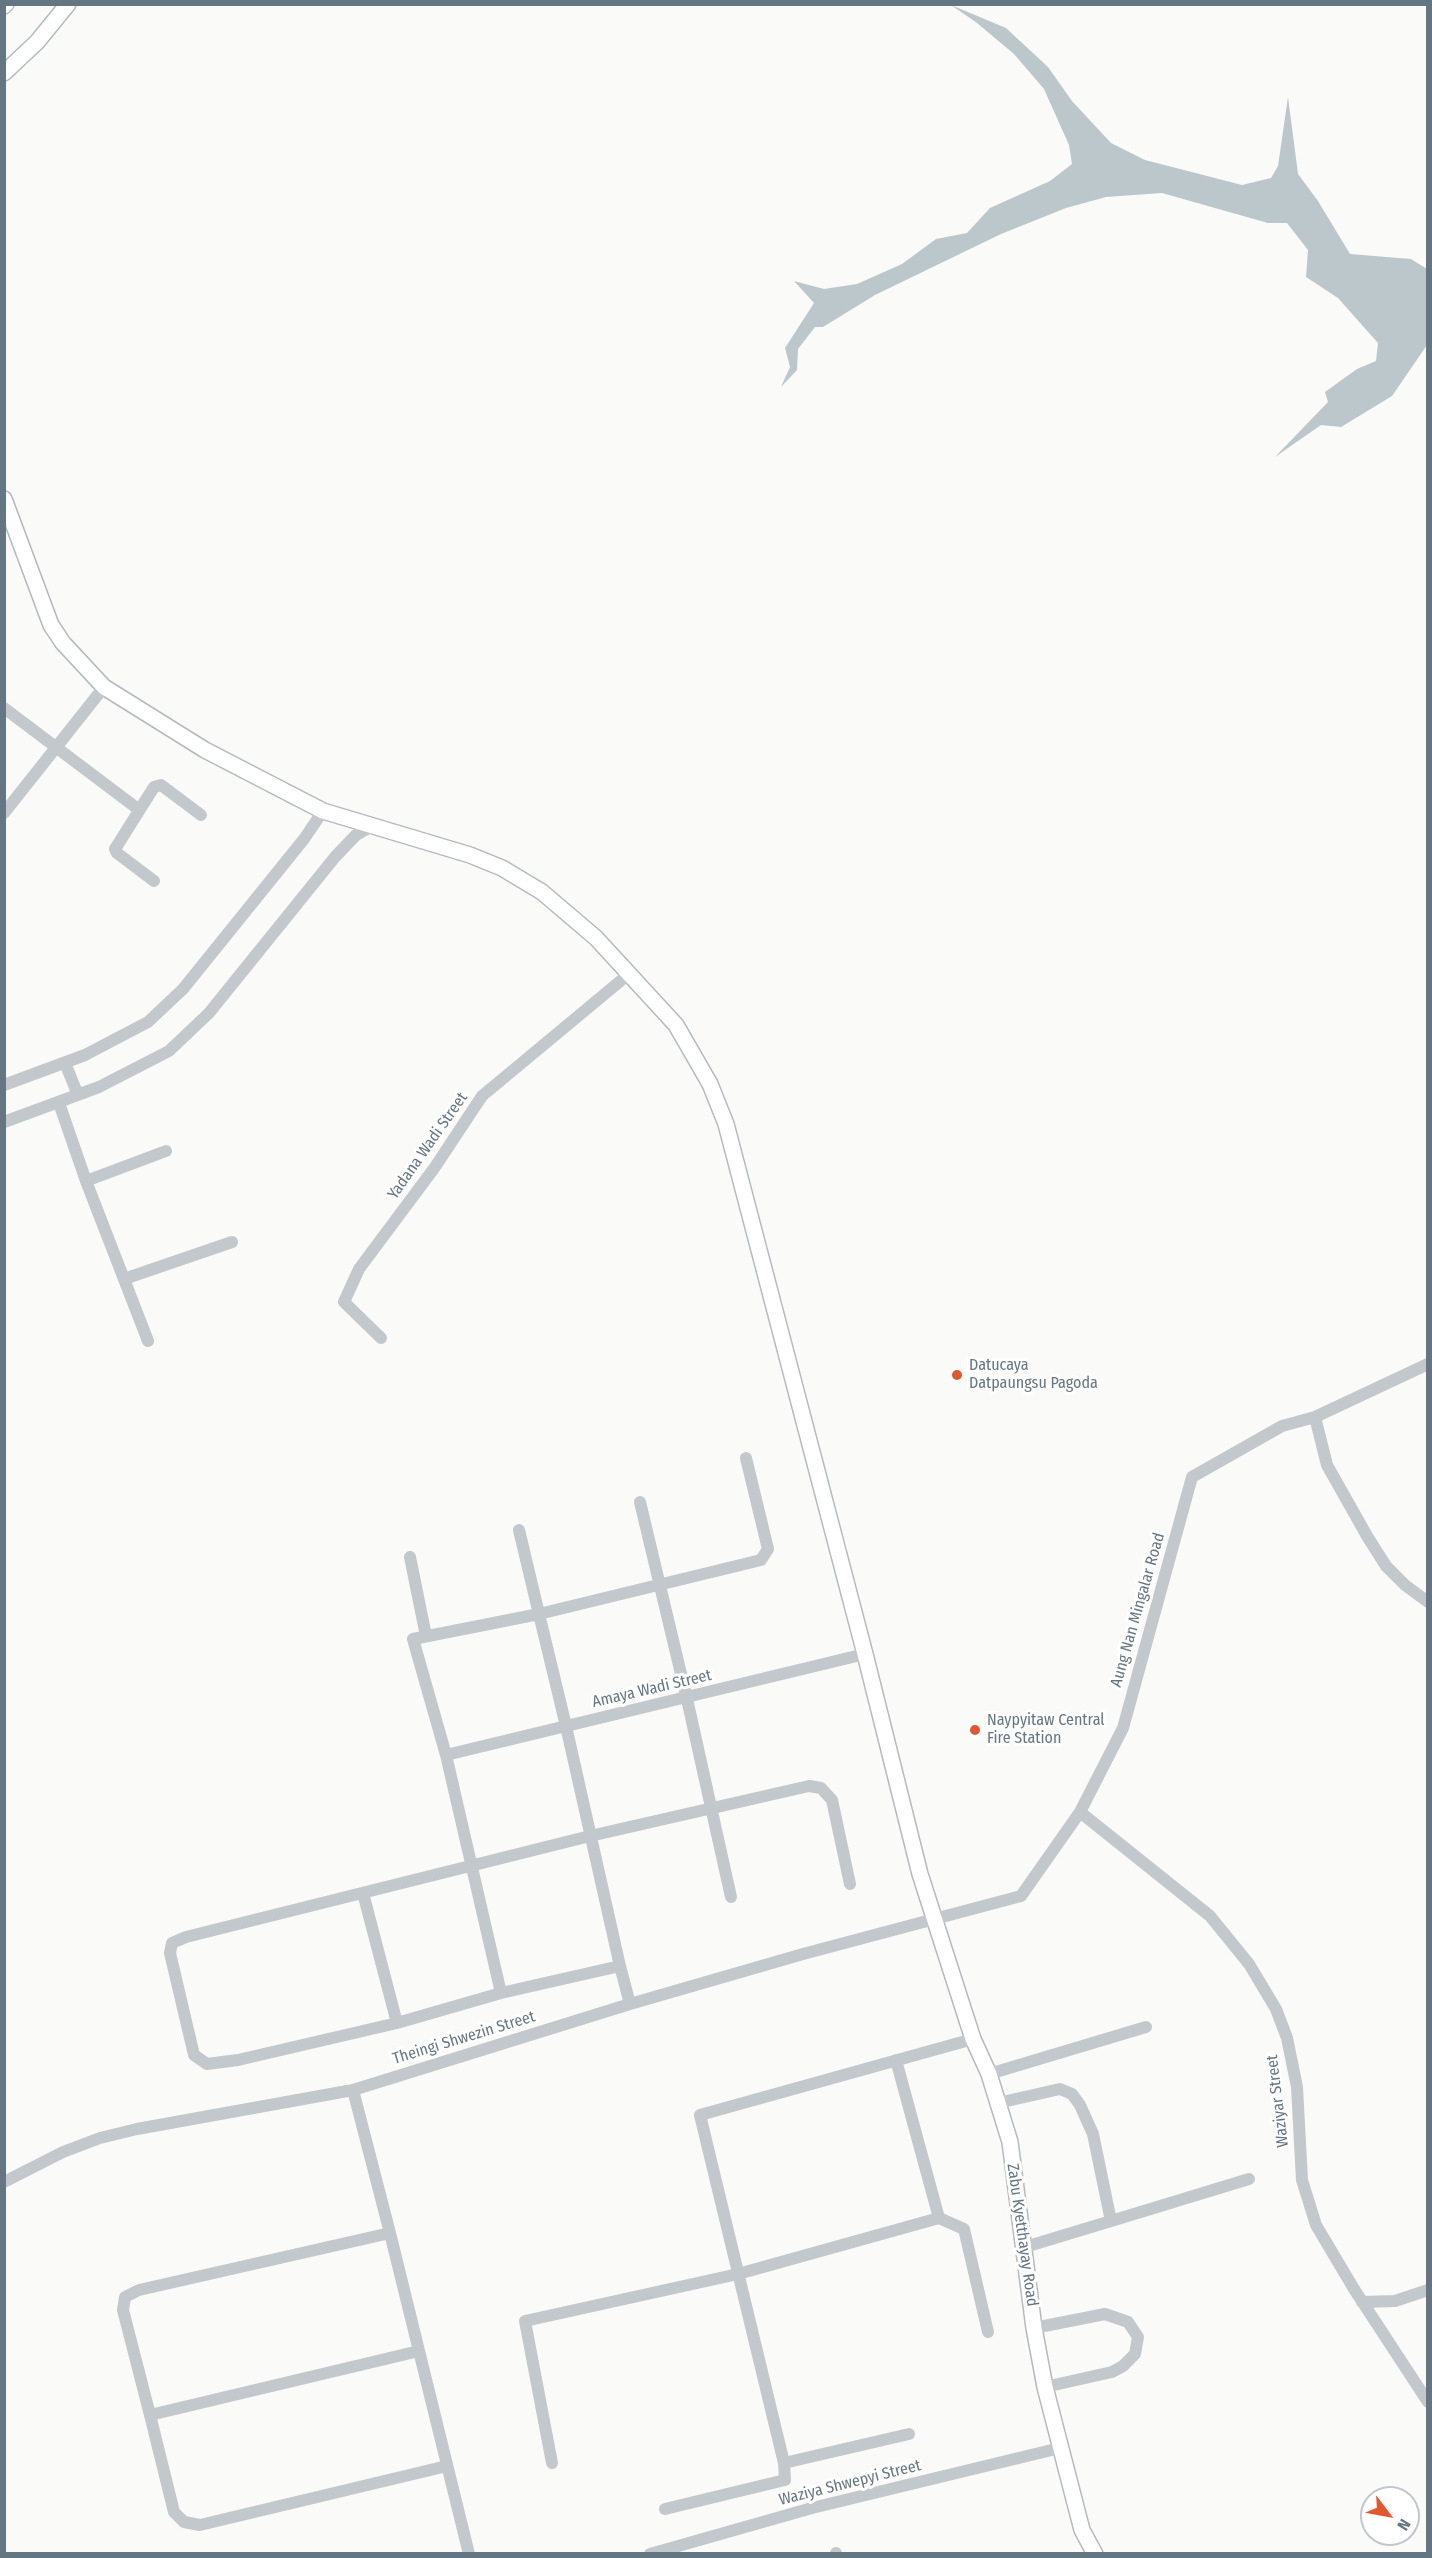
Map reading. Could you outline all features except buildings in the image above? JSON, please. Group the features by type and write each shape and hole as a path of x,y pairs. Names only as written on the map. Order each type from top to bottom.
{"main road":[{"path":"4,73 37,42 68,4"},
{"name":"Zabu Kyetthayay Road","path":"4,499 51,624 63,643 104,687 205,750 323,811 470,855 523,879 561,907 630,973 676,1025 710,1083 726,1124 865,1654 920,1874 973,2039 988,2074 1010,2142 1034,2328 1045,2386 1082,2530 1095,2553"}],"street":[{"path":"4,813 104,687"},
{"path":"4,708 138,810"},
{"path":"154,881 117,853 115,849 138,810 157,785 201,815"},
{"path":"4,1084 85,1055 148,1022 183,989 304,839 323,811"},
{"path":"4,1122 78,1095 168,1051 208,1013 335,856 356,835 372,826"},
{"name":"Yadana Wadi Street","path":"381,1338 344,1302 359,1269 435,1167 482,1096 630,973"},
{"path":"65,1063 78,1095"},
{"path":"59,1103 86,1181 148,1341"},
{"path":"86,1181 166,1151"},
{"path":"124,1279 232,1242"},
{"name":"Aung Nan Mingalar Road","path":"935,1920 1021,1896 1080,1812 1123,1728 1192,1477 1282,1426 1315,1417 1428,1365"},
{"path":"1315,1417 1327,1465 1367,1536 1386,1566 1405,1585 1428,1602"},
{"path":"501,1993 446,1755 413,1639 538,1614 761,1560 768,1549 746,1458"},
{"path":"640,1502 731,1897"},
{"path":"519,1530 630,2004"},
{"path":"410,1557 426,1636"},
{"name":"Amaya Wadi Street","path":"446,1755 687,1699 865,1654"},
{"path":"620,1966 501,1993 397,2023 238,2060 207,2064 194,2055 170,1953 172,1943 186,1937 591,1836 809,1786 821,1788 832,1800 850,1884"},
{"name":"Waziyar Street","path":"1080,1812 1210,1916 1249,1964 1276,2009 1287,2038 1297,2087 1302,2180 1316,2225 1362,2302 1428,2402"},
{"path":"363,1893 397,2023"},
{"name":"Theingi Shwezin Street","path":"4,2182 63,2152 100,2138 136,2129 353,2090 630,2004 803,1954 935,1920"},
{"path":"988,2074 1146,2027"},
{"path":"665,2510 785,2480 784,2463 700,2115 973,2039"},
{"path":"896,2060 939,2218"},
{"path":"353,2090 469,2553"},
{"path":"998,2103 1060,2090 1072,2094 1080,2105 1093,2134 1111,2221"},
{"path":"1024,2247 1249,2179"},
{"path":"552,2463 525,2321 738,2274 939,2218 964,2229 988,2332"},
{"path":"390,2233 139,2290 125,2297 123,2310 174,2512 184,2522 200,2524 447,2466"},
{"path":"1362,2302 1395,2301 1428,2290"},
{"path":"1034,2328 1105,2314 1128,2322 1138,2337 1135,2354 1123,2366 1112,2372 1045,2386"},
{"path":"150,2415 419,2351"},
{"path":"784,2463 909,2434"},
{"name":"Waziya Shwepyi Street","path":"650,2553 812,2508 1060,2448"}],"shaded area":[{"path":"951,5 1006,28 1048,67 1072,101 1111,143 1145,160 1242,185 1271,178 1278,166 1288,97 1298,174 1318,201 1350,254 1411,259 1427,269 1427,345 1392,396 1341,427 1321,425 1275,457 1328,402 1325,392 1357,369 1376,361 1378,343 1338,298 1306,277 1308,250 1287,223 1268,223 1162,193 1106,197 1066,208 1001,234 875,295 823,327 815,327 798,349 797,370 781,387 790,367 785,348 814,303 794,281 824,289 857,284 902,264 936,239 967,233 990,208 1050,181 1072,164 1069,145 1044,89 1014,54"}],"place":[{"name":"Datucaya Datpaungsu Pagoda","path":"957,1375"},
{"name":"Naypyitaw Central Fire Station","path":"975,1730"}]}
